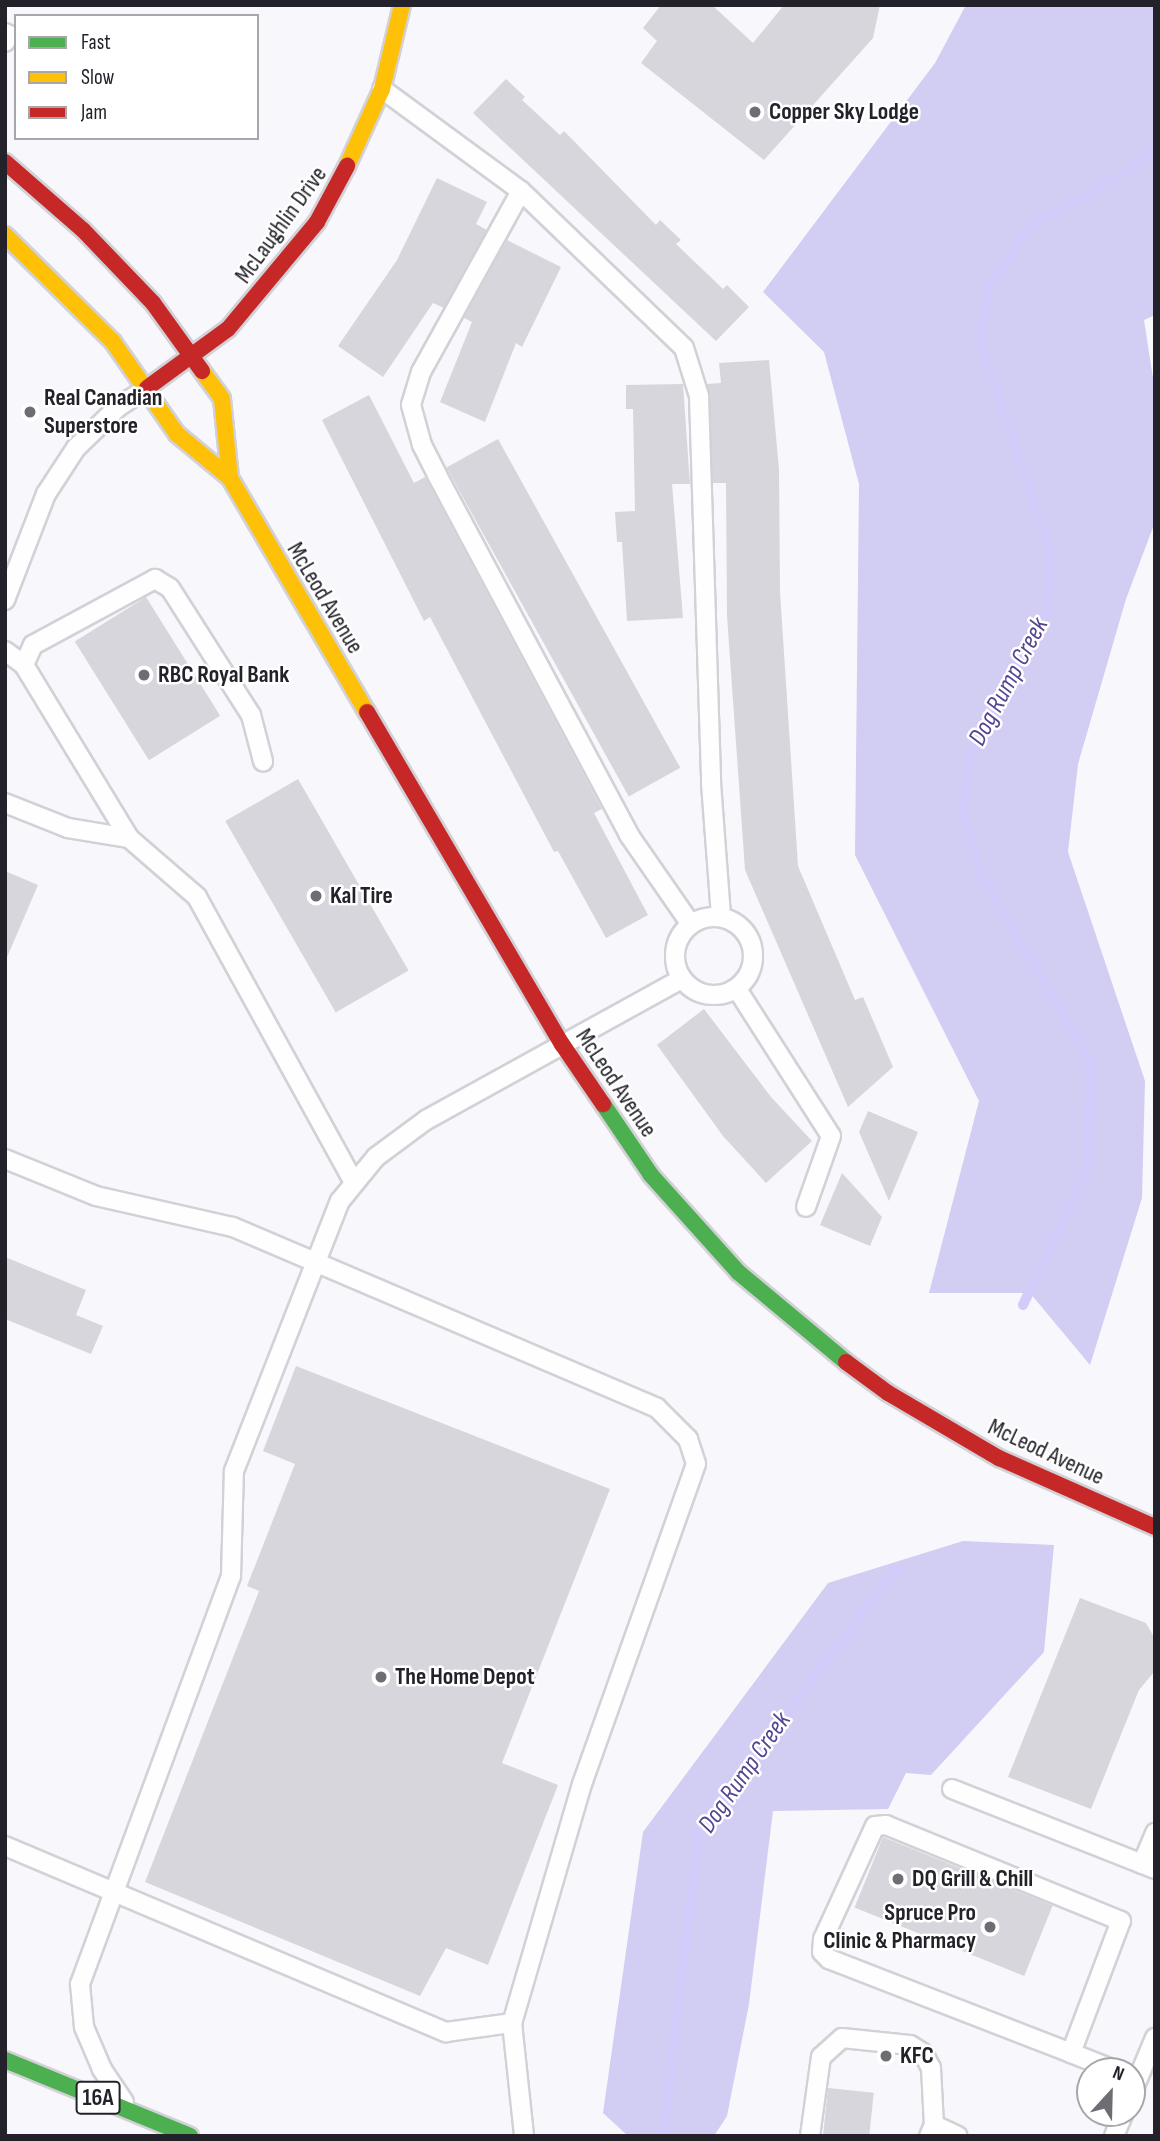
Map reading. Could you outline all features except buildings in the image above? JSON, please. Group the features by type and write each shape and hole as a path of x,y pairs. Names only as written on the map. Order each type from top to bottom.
{"street":[{"name":"McLaughlin Drive","path":"147,388 193,357 256,300 317,222 347,173 382,89 402,5"},
{"name":"McLeod Avenue","path":"5,162 83,230 145,293 193,357 222,398 230,478"},
{"name":"McLeod Avenue","path":"5,235 113,342 177,434 230,478 562,1044 651,1175 738,1272 816,1339 888,1393 999,1458 1155,1527"},
{"name":"16A","path":"5,2060 190,2136"}],"lane":[{"path":"5,33 9,35 5,42"},
{"path":"382,89 521,191 684,348 699,396 712,810 721,916"},
{"path":"521,191 421,372 411,405 422,445 436,475 623,823 690,923"},
{"path":"5,600 46,494 76,448 118,407 147,388"},
{"path":"24,665 33,645 155,579 170,587 251,715 263,761"},
{"path":"5,651 24,665 129,838 197,897 354,1182"},
{"path":"5,803 68,828 129,838"},
{"path":"721,916 747,933 754,963 737,989 707,997 680,979 673,949 690,923 721,916"},
{"path":"130,2111 102,2068 84,2028 80,1984 112,1890 231,1576 234,1471 314,1261 340,1201 376,1157 426,1120 680,979"},
{"path":"737,989 831,1136 806,1207"},
{"path":"5,1160 76,1190 210,1220 314,1261 657,1408 688,1439 696,1464 582,1784 512,2023 524,2136"},
{"path":"952,1789 1148,1867 1155,1833"},
{"path":"1071,2053 1121,1921 886,1825 875,1826 823,1939 822,1952 829,1959 1081,2057"},
{"path":"5,1846 446,2032 512,2023"},
{"path":"810,2136 821,2057 829,2046 842,2038 910,2045 923,2053 931,2068 931,2130 958,2136"},
{"path":"1146,2057 1155,2038"}],"shaded area":[{"path":"966,5 1155,5 1155,315 1144,320 1155,391 1155,522 1126,599 1078,764 1068,852 1145,1081 1142,1198 1090,1365 1030,1293 929,1293 979,1101 855,855 859,484 824,352 763,292 935,63"},
{"path":"963,1541 1054,1545 1044,1652 931,1775 906,1773 888,1809 773,1811 749,2004 727,2116 714,2136 628,2136 603,2113 643,1832 828,1583"}],"waterway":[{"name":"Dog Rump Creek","path":"1023,1305 1088,1167 1091,1062 980,874 963,810 969,759 1047,611 1051,553 980,342 988,289 1031,226 1129,170 1155,148"},
{"name":"Dog Rump Creek","path":"663,2136 699,1829 896,1569"}],"traffic: fast":[{"path":"603,1104 651,1175 738,1272 846,1362"},
{"path":"5,2060 190,2136"}],"traffic: slow":[{"path":"347,166 382,89 402,5"},
{"path":"5,235 113,342 177,434 230,478 367,712"},
{"path":"202,371 222,399 230,478"}],"traffic: jam":[{"path":"5,162 83,230 153,303 202,371"},
{"path":"147,388 228,329 317,222 347,166"},
{"path":"367,712 562,1044 603,1104"},
{"path":"846,1362 888,1393 999,1458 1155,1527"}],"place":[{"name":"Copper Sky Lodge","path":"755,112"},
{"name":"Real Canadian Superstore","path":"30,412"},
{"name":"RBC Royal Bank","path":"144,675"},
{"name":"Kal Tire","path":"316,896"},
{"name":"The Home Depot","path":"381,1677"},
{"name":"DQ Grill & Chill","path":"898,1879"},
{"name":"Spruce Pro Clinic & Pharmacy","path":"990,1927"},
{"name":"KFC","path":"886,2056"}]}
